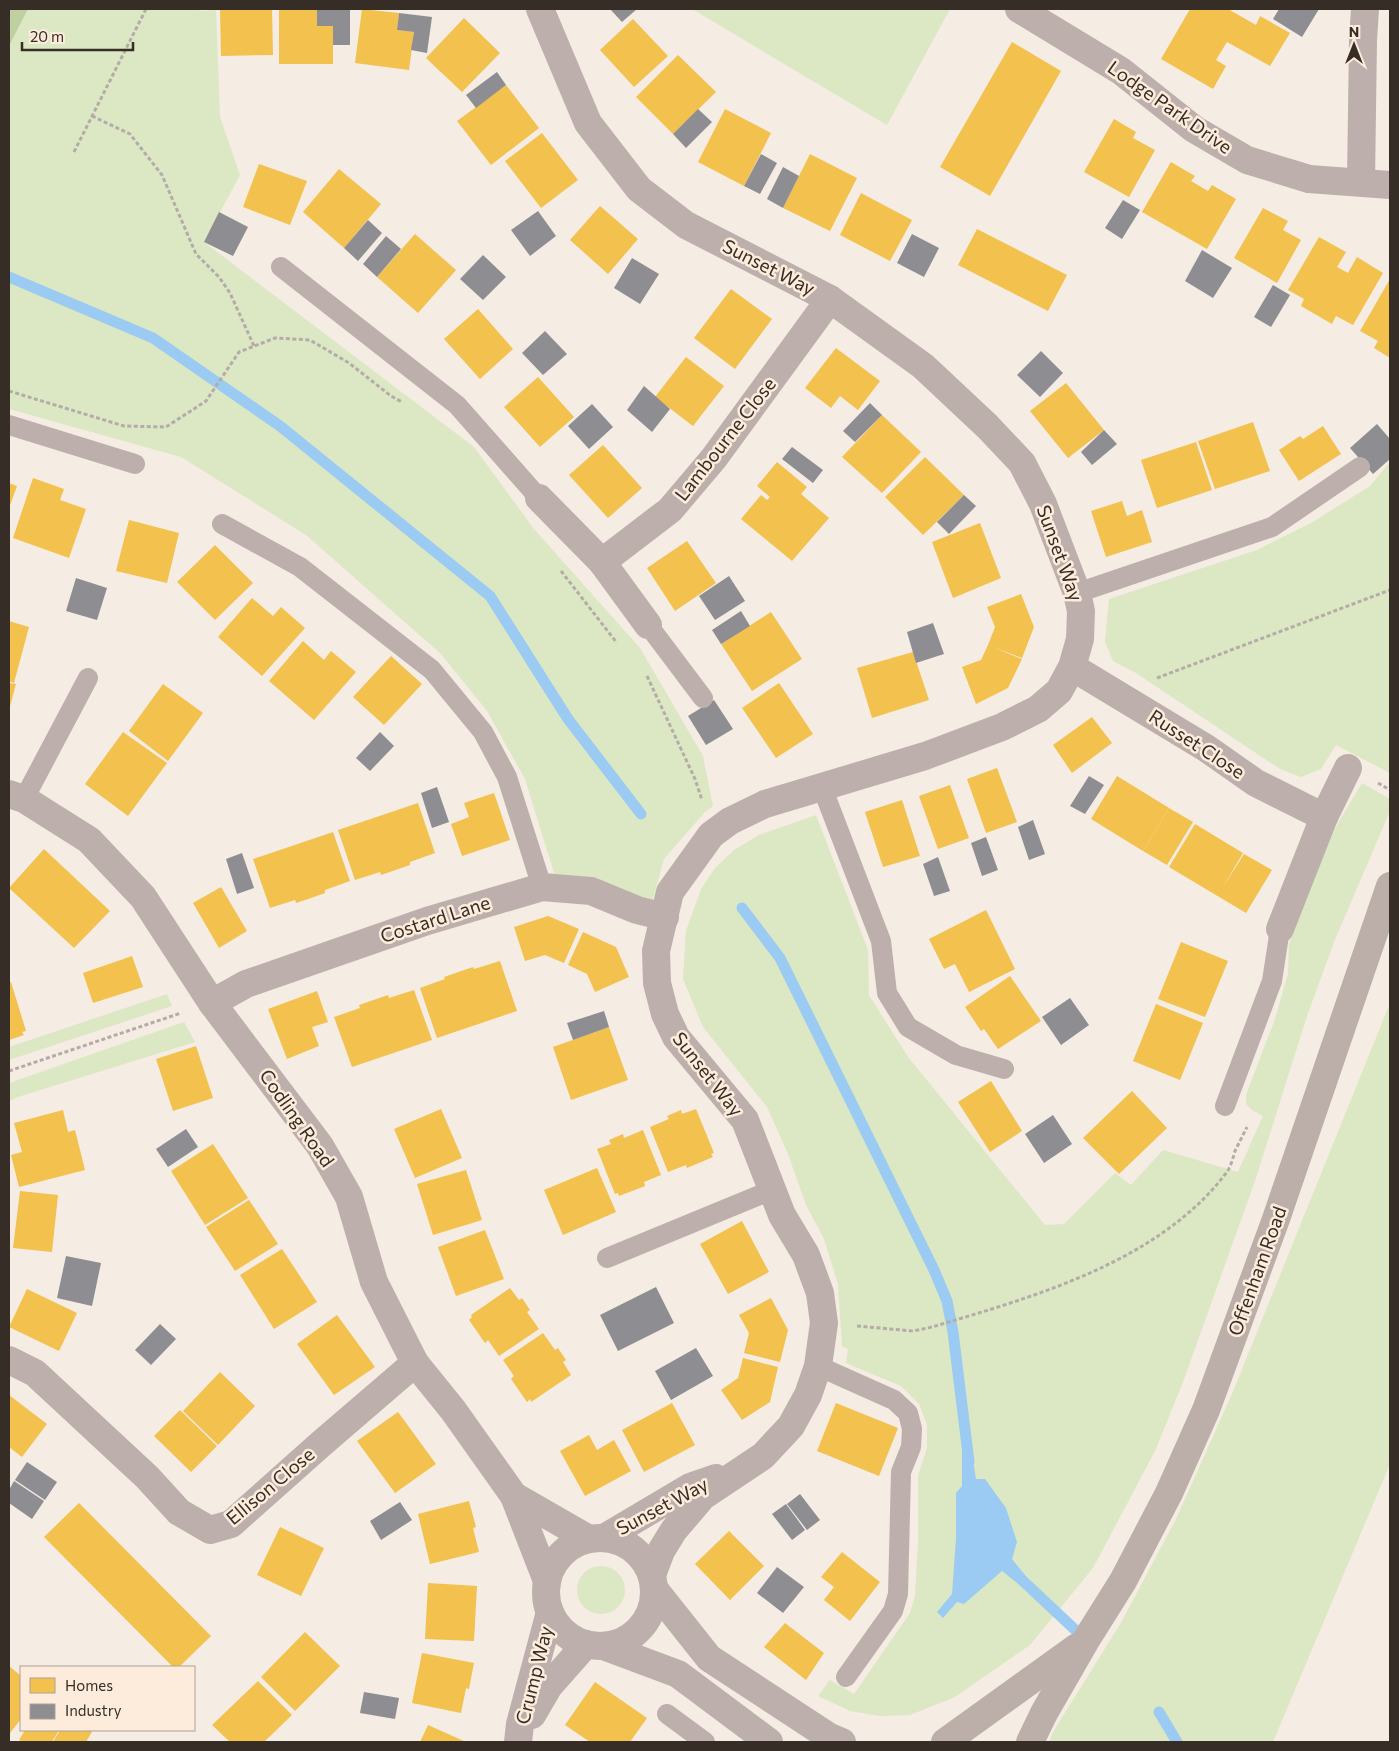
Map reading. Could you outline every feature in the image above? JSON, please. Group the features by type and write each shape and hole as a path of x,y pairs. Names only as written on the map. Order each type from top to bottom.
{"main road":[{"name":"Offenham Road","path":"1030,1742 1044,1712 1123,1581 1169,1493 1206,1410 1276,1219 1390,886"},
{"name":"Offenham Road","path":"945,1742 1086,1640"}],"street":[{"name":"Sunset Way","path":"540,9 588,123 639,189 686,225 830,299 923,366 987,426 1022,463 1043,504 1077,593 1081,610 1080,639 1072,667 1059,690 1038,709 1002,728 925,756 765,804 730,821 711,835 670,892 656,951 657,983 666,1014 676,1036 745,1120 782,1215 806,1255 820,1293 824,1323 818,1366 808,1395 791,1426 763,1456 703,1496 674,1530 661,1551 653,1582"},
{"name":"Lodge Park Drive","path":"1019,9 1121,71 1194,129 1247,160 1309,179 1390,185"},
{"path":"1360,182 1365,9"},
{"name":"Lambourne Close","path":"602,562 670,510 714,458 830,299"},
{"path":"539,498 602,562 648,625"},
{"name":"Russet Close","path":"1072,667 1206,748 1256,783 1324,817"},
{"path":"1280,929 1324,817 1348,768"},
{"name":"Codling Road","path":"16,797 89,840 143,897 212,1003 320,1146 349,1197 374,1282 415,1364 453,1410 514,1496 547,1581"},
{"name":"Costard Lane","path":"212,1003 246,984 264,977 427,921 542,887 591,891 638,910 665,917"},
{"name":"Ellison Close","path":"9,1360 35,1373 147,1477 179,1512 210,1530 231,1524 415,1364"},
{"name":"Sunset Way","path":"596,1538 690,1487 748,1466"},
{"name":"Codling Road","path":"514,1496 596,1538"},
{"path":"769,1742 678,1674 571,1637 558,1626 550,1612 546,1597 547,1581 552,1567 561,1554 574,1544 596,1538 620,1541 634,1549 645,1560 653,1582 710,1658 828,1736 842,1742"},
{"path":"594,1645 619,1642 634,1634 645,1622 652,1607 653,1582"},
{"name":"Crump Way","path":"519,1740 520,1724 550,1612"},
{"name":"Crump Way","path":"519,1740 549,1686 594,1645"}],"lane":[{"path":"281,267 457,406 539,498"},
{"path":"9,425 135,464"},
{"path":"1077,593 1272,527 1360,467"},
{"path":"222,524 300,567 432,670 483,732 507,777 542,887"},
{"path":"648,625 703,698"},
{"path":"16,797 88,678"},
{"path":"822,787 881,941 887,993 908,1027 956,1055 1004,1069"},
{"path":"1225,1106 1272,981 1280,929"},
{"path":"607,1258 772,1190"},
{"path":"818,1366 894,1400 908,1413 912,1429 911,1446 901,1472 898,1594 893,1611 846,1677"},
{"path":"667,1714 705,1742"}],"path":[{"path":"74,152 146,9"},
{"path":"92,116 130,134 162,175 196,254 219,277 230,293 254,346"},
{"path":"9,391 124,426 166,427 206,400 239,352 275,338 310,340 349,363 391,396 407,405"},
{"path":"558,568 620,646 648,625"},
{"path":"1116,694 1390,590"},
{"path":"646,674 696,779 711,835"},
{"path":"9,1070 212,1003"},
{"path":"824,1323 913,1331 1061,1286 1120,1258 1162,1234 1198,1205 1229,1170 1250,1121 1225,1106"}],"green space":[{"path":"9,9 28,9 9,46"},
{"path":"28,9 216,10 220,117 240,175 204,242 474,447 534,529 640,648 703,756 713,806 705,812 664,859 649,913 559,889 525,779 487,711 441,654 306,535 181,457 9,409 9,46"},
{"path":"692,9 950,9 887,125"},
{"path":"1390,462 1390,773 1336,745 1321,769 1301,777 1280,769 1136,673 1113,661 1105,642 1109,599 1257,550 1311,523 1370,486"},
{"path":"1362,783 1390,799 1390,811 1334,942 1307,1016 1256,1178 1183,1382 1155,1451 1093,1568 1030,1645 955,1697 910,1715 880,1716 850,1711 818,1696 830,1680 854,1694 910,1613 915,1596 918,1544 918,1476 927,1448 927,1424 919,1404 901,1386 846,1363 848,1349 842,1346 838,1284 824,1239 806,1205 788,1154 767,1107 703,1027 683,979 686,931 701,889 715,868 734,850 759,835 816,815 868,950 869,995 908,1057 1045,1225 1064,1224 1115,1173 1131,1185 1163,1150 1238,1172 1263,1116 1246,1104 1246,1095 1275,1019 1288,974 1289,944 1332,833"},
{"path":"167,994 172,1006 9,1060 9,1047"},
{"path":"1388,1008 1390,1008 1390,1464 1273,1742 1049,1742 1053,1732 1122,1621 1176,1519 1232,1394"},
{"path":"184,1022 195,1042 9,1101 9,1083"},
{"path":"601,1566 610,1568 618,1573 623,1581 625,1590 623,1599 618,1607 610,1612 601,1614 592,1612 584,1607 579,1599 577,1590 579,1581 584,1573 592,1568"}],"water":[{"path":"971,1448 976,1479 985,1479 1006,1508 1017,1542 1012,1559 1025,1575 1019,1584 1002,1571 964,1604 957,1602 943,1618 937,1612 952,1594 956,1538 956,1493 962,1486 962,1449"}],"building: Homes":[{"path":"220,9 272,9 273,55 221,56"},
{"path":"279,9 317,9 317,26 333,26 333,64 279,64"},
{"path":"362,9 399,13 397,30 414,32 409,70 355,63"},
{"path":"1190,9 1228,9 1256,25 1260,16 1290,33 1270,66 1227,42 1216,60 1226,66 1213,89 1161,59"},
{"path":"464,18 500,53 462,92 426,58"},
{"path":"633,19 668,56 634,87 600,50"},
{"path":"1012,42 1061,71 990,196 940,167"},
{"path":"678,55 716,92 673,134 636,97"},
{"path":"506,85 539,128 491,165 457,121"},
{"path":"725,109 771,133 744,186 698,162"},
{"path":"1114,119 1136,132 1133,138 1155,150 1129,197 1084,172"},
{"path":"542,133 578,180 541,208 505,161"},
{"path":"810,154 857,178 830,231 783,208"},
{"path":"1171,162 1195,176 1191,181 1208,191 1212,185 1236,199 1207,249 1142,212"},
{"path":"259,164 307,181 290,225 243,207"},
{"path":"339,169 381,204 344,248 303,212"},
{"path":"861,193 912,220 890,261 840,235"},
{"path":"600,206 638,239 608,274 570,240"},
{"path":"1263,208 1288,221 1283,230 1301,240 1277,283 1234,258"},
{"path":"977,229 1067,275 1048,311 958,265"},
{"path":"415,234 456,270 418,313 377,277"},
{"path":"1319,237 1346,252 1337,267 1348,273 1357,257 1383,273 1353,325 1336,316 1332,324 1301,306 1304,299 1288,290"},
{"path":"1390,279 1390,358 1374,348 1378,341 1360,331"},
{"path":"731,289 772,319 735,369 694,338"},
{"path":"478,309 513,349 480,379 444,339"},
{"path":"836,348 880,381 858,410 840,396 831,408 805,388"},
{"path":"686,357 724,386 693,426 655,397"},
{"path":"538,377 574,417 540,447 504,407"},
{"path":"1066,383 1104,430 1068,458 1030,411"},
{"path":"882,415 921,452 882,493 842,457"},
{"path":"1253,422 1270,471 1215,489 1198,441"},
{"path":"1323,426 1341,454 1299,481 1279,450 1300,436 1303,439"},
{"path":"1196,442 1212,490 1157,508 1141,460"},
{"path":"603,445 642,488 608,518 569,475"},
{"path":"925,457 964,495 923,535 885,497"},
{"path":"777,462 807,487 801,494 829,518 792,561 741,519 761,495 767,500 770,497 757,486"},
{"path":"33,478 64,489 60,500 86,509 69,558 13,538"},
{"path":"9,483 17,486 9,508"},
{"path":"1122,501 1127,516 1142,510 1152,542 1106,557 1091,511"},
{"path":"129,520 179,533 167,583 116,571"},
{"path":"980,523 1001,578 953,598 932,542"},
{"path":"687,541 716,583 675,611 647,568"},
{"path":"215,545 253,583 215,620 177,582"},
{"path":"1021,594 1034,627 1022,658 990,646 1022,659 1008,688 976,704 962,667 981,660 988,645 995,627 987,607"},
{"path":"252,598 273,616 281,607 305,628 262,676 218,637"},
{"path":"771,612 802,659 752,691 721,644"},
{"path":"9,621 29,627 14,683 9,681"},
{"path":"303,641 324,660 331,651 356,672 314,720 269,681"},
{"path":"913,652 929,700 872,718 857,668"},
{"path":"391,656 422,684 384,725 353,697"},
{"path":"9,683 16,684 9,710"},
{"path":"779,683 813,734 776,758 742,708"},
{"path":"163,684 203,713 168,761 129,731"},
{"path":"1092,717 1112,743 1072,773 1053,745"},
{"path":"123,732 167,763 128,816 85,784"},
{"path":"997,768 1017,822 986,833 967,779"},
{"path":"1117,776 1169,808 1143,851 1091,819"},
{"path":"950,785 969,838 938,849 919,796"},
{"path":"494,793 510,840 462,856 451,824 469,817 464,803"},
{"path":"902,800 920,856 883,867 865,812"},
{"path":"418,803 435,853 410,862 410,865 381,875 380,872 355,880 338,830"},
{"path":"1169,808 1193,822 1167,865 1143,851"},
{"path":"1195,824 1243,853 1223,887 1244,854 1272,870 1246,913 1169,867"},
{"path":"333,832 350,881 325,890 325,893 311,898 296,903 295,900 270,908 253,859"},
{"path":"44,849 110,911 74,948 9,888"},
{"path":"221,887 247,931 219,948 193,903"},
{"path":"986,910 1015,969 969,992 955,964 944,969 929,939"},
{"path":"548,916 579,929 564,963 545,955 525,961 514,927"},
{"path":"583,932 616,947 629,977 595,992 587,974 568,965"},
{"path":"1181,942 1228,961 1205,1017 1158,999"},
{"path":"132,956 143,987 93,1003 83,973"},
{"path":"500,961 517,1011 437,1038 420,988 473,967 474,969"},
{"path":"1010,976 1041,1021 998,1049 984,1029 981,1031 965,1007"},
{"path":"11,982 26,1031 22,1032 24,1035 9,1040 9,983"},
{"path":"414,990 432,1040 352,1067 334,1017 360,1008 359,1005 388,995 389,998"},
{"path":"317,991 328,1022 312,1027 319,1046 287,1059 268,1009"},
{"path":"1156,1004 1203,1023 1180,1080 1133,1061"},
{"path":"609,1027 628,1080 571,1100 553,1047"},
{"path":"196,1046 213,1098 173,1111 156,1059"},
{"path":"991,1081 1022,1131 990,1152 958,1102"},
{"path":"1132,1091 1167,1128 1119,1174 1083,1138"},
{"path":"441,1109 462,1158 415,1178 394,1129"},
{"path":"696,1109 714,1153 711,1154 713,1157 687,1168 686,1165 668,1172 650,1127 669,1119 667,1116 681,1110 682,1114"},
{"path":"63,1110 68,1132 75,1130 85,1170 19,1187 11,1155 22,1152 14,1123"},
{"path":"643,1130 661,1175 644,1182 645,1186 619,1196 618,1193 615,1194 597,1149 611,1144 609,1140 623,1134 624,1138"},
{"path":"213,1144 248,1198 205,1225 171,1171"},
{"path":"597,1168 616,1212 563,1235 544,1190"},
{"path":"466,1170 482,1220 433,1235 417,1184"},
{"path":"20,1191 58,1195 52,1252 13,1248"},
{"path":"249,1200 278,1244 235,1271 206,1227"},
{"path":"742,1221 769,1272 728,1294 700,1244"},
{"path":"485,1230 504,1279 456,1296 438,1247"},
{"path":"282,1249 317,1302 274,1329 240,1275"},
{"path":"510,1288 519,1300 522,1298 530,1310 527,1312 539,1329 499,1356 488,1340 485,1343 469,1320 472,1317 471,1315"},
{"path":"27,1289 77,1313 59,1351 9,1327"},
{"path":"771,1298 788,1330 780,1362 744,1353 749,1333 739,1315"},
{"path":"337,1315 375,1367 334,1395 297,1344"},
{"path":"543,1333 555,1350 558,1348 566,1360 563,1362 571,1375 531,1402 530,1399 527,1402 511,1379 514,1376 503,1360"},
{"path":"743,1358 778,1367 770,1402 742,1420 721,1390 738,1378"},
{"path":"220,1372 255,1406 218,1445 183,1411"},
{"path":"9,1395 47,1424 22,1457 9,1447"},
{"path":"672,1403 695,1445 644,1472 622,1430"},
{"path":"836,1403 898,1428 879,1476 817,1451"},
{"path":"180,1410 217,1446 191,1472 154,1436"},
{"path":"398,1412 436,1464 395,1493 357,1441"},
{"path":"589,1435 597,1450 614,1440 631,1471 585,1496 560,1451"},
{"path":"469,1501 476,1527 473,1528 479,1552 430,1564 418,1514"},
{"path":"79,1503 211,1636 180,1666 172,1666 44,1537"},
{"path":"280,1527 324,1548 301,1596 257,1575"},
{"path":"729,1531 764,1566 730,1600 695,1564"},
{"path":"842,1552 880,1582 850,1621 824,1600 834,1587 821,1577"},
{"path":"428,1583 477,1586 474,1641 425,1639"},
{"path":"785,1623 824,1653 806,1680 764,1647"},
{"path":"305,1632 340,1666 295,1711 261,1677"},
{"path":"422,1653 474,1663 469,1689 466,1688 461,1713 412,1703"},
{"path":"9,1666 20,1675 20,1720 9,1732"},
{"path":"258,1681 292,1715 264,1742 230,1742 212,1725"},
{"path":"595,1682 647,1718 630,1742 590,1742 565,1725"},
{"path":"428,1725 466,1742 420,1742"},
{"path":"24,1731 58,1731 52,1742 24,1742 19,1740"},
{"path":"59,1731 92,1731 86,1742 53,1742"}],"building: Industry":[{"path":"317,9 350,9 350,45 333,45 333,26 317,26"},
{"path":"610,9 637,9 622,22"},
{"path":"1279,9 1319,9 1302,37 1273,19"},
{"path":"399,13 432,17 427,53 411,50 414,32 397,30"},
{"path":"497,72 506,85 476,108 466,95"},
{"path":"698,109 712,122 686,148 673,134"},
{"path":"761,154 777,163 760,194 744,186"},
{"path":"783,167 799,176 783,208 767,199"},
{"path":"1123,200 1140,210 1122,239 1105,228"},
{"path":"538,211 556,236 530,256 511,230"},
{"path":"219,212 248,227 233,256 204,242"},
{"path":"368,220 382,233 358,261 344,248"},
{"path":"912,234 939,248 924,277 897,263"},
{"path":"386,236 401,249 377,277 363,264"},
{"path":"1202,250 1232,268 1213,298 1185,281"},
{"path":"483,255 506,277 483,300 460,279"},
{"path":"632,258 659,274 640,304 614,288"},
{"path":"1273,285 1290,295 1271,327 1254,317"},
{"path":"545,331 567,354 543,375 522,353"},
{"path":"1041,351 1063,373 1040,397 1017,375"},
{"path":"644,386 670,409 652,432 627,410"},
{"path":"870,403 882,415 855,442 843,431"},
{"path":"592,404 613,427 589,449 568,426"},
{"path":"1377,424 1390,439 1390,459 1373,474 1350,448"},
{"path":"1104,430 1117,444 1092,465 1081,452"},
{"path":"792,447 823,470 813,483 782,459"},
{"path":"964,495 976,506 949,534 937,522"},
{"path":"729,576 745,601 715,620 699,596"},
{"path":"76,578 107,588 97,620 66,611"},
{"path":"741,611 750,626 721,644 712,630"},
{"path":"933,623 944,654 916,663 907,632"},
{"path":"714,700 733,729 706,745 688,716"},
{"path":"380,732 394,746 370,771 356,758"},
{"path":"1089,776 1104,785 1085,814 1070,806"},
{"path":"437,787 449,822 432,828 421,793"},
{"path":"1033,820 1045,854 1029,860 1018,827"},
{"path":"986,837 998,870 982,876 971,843"},
{"path":"242,853 254,888 237,894 226,859"},
{"path":"938,857 950,891 934,896 923,864"},
{"path":"1070,998 1089,1025 1061,1045 1042,1017"},
{"path":"604,1011 609,1027 573,1040 567,1023"},
{"path":"1053,1115 1072,1144 1044,1163 1025,1134"},
{"path":"186,1129 198,1147 168,1167 156,1149"},
{"path":"66,1256 101,1263 92,1306 57,1298"},
{"path":"656,1287 674,1323 618,1351 600,1315"},
{"path":"160,1324 176,1339 151,1365 135,1350"},
{"path":"696,1348 713,1376 671,1400 655,1371"},
{"path":"27,1462 57,1482 45,1500 15,1480"},
{"path":"14,1481 44,1501 32,1519 9,1503 9,1490"},
{"path":"800,1494 820,1520 807,1530 787,1504"},
{"path":"400,1502 412,1520 381,1540 370,1521"},
{"path":"786,1504 805,1530 792,1540 772,1514"},
{"path":"777,1567 804,1587 783,1613 757,1593"},
{"path":"364,1692 399,1698 395,1719 360,1713"}],"waterway":[{"path":"9,277 153,338 280,426 490,596 568,719 641,814"},
{"path":"742,908 780,958 934,1270 947,1301 953,1332 969,1462"},
{"path":"1010,1570 1086,1640"},
{"path":"1159,1712 1177,1742"}]}
